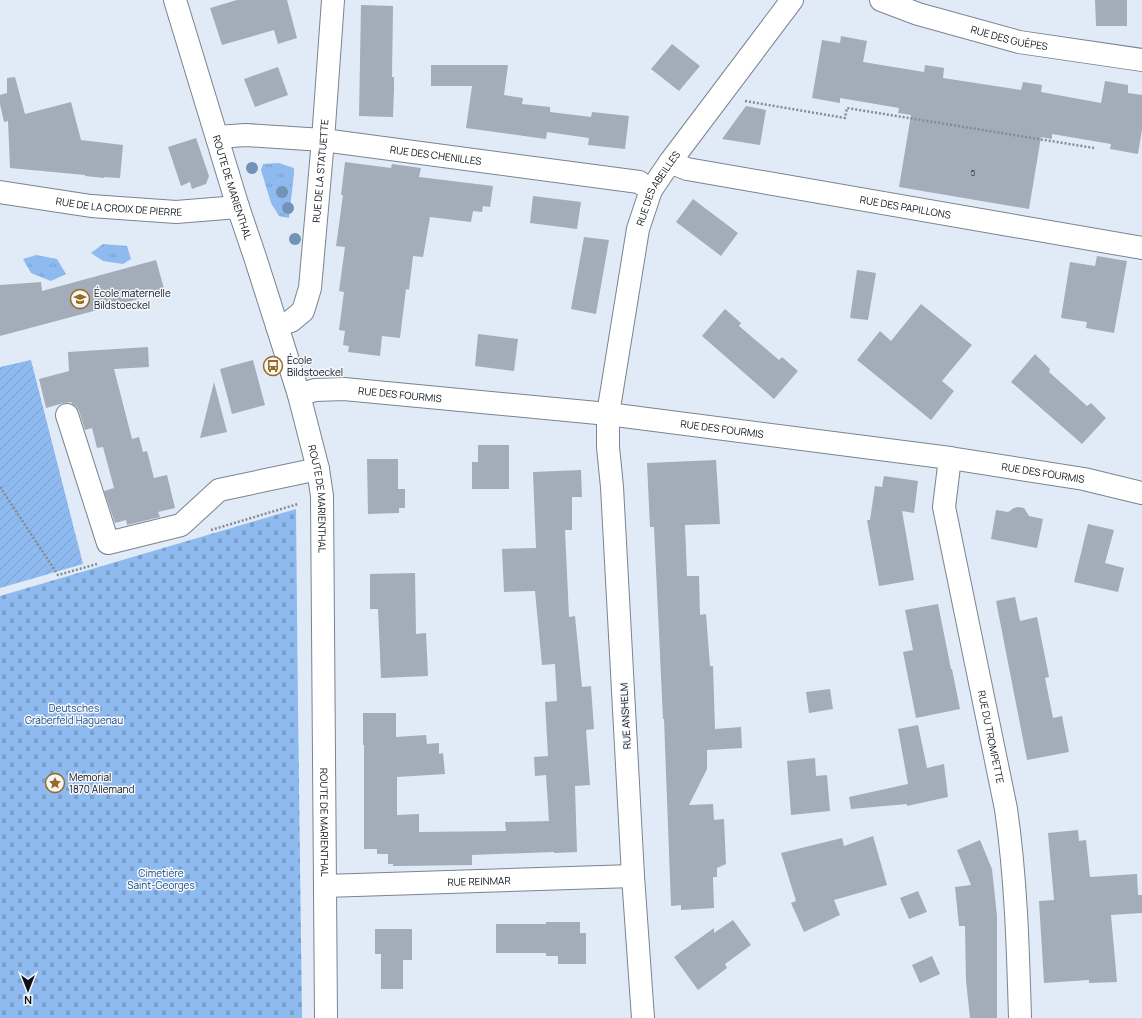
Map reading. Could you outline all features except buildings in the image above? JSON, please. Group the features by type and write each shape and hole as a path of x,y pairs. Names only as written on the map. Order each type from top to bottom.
{"street":[{"name":"ROUTE DE MARIENTHAL","path":"175,0 238,207 299,395 318,469 322,496 326,1018"},
{"name":"RUE DE LA STATUETTE","path":"277,326 291,321 303,312 310,288 333,0"},
{"name":"RUE DES ABEILLES","path":"608,414 638,229 651,190 670,162 792,0"},
{"name":"RUE DES GUÊPES","path":"881,0 918,14 1019,42 1142,60"},
{"name":"RUE DES CHENILLES","path":"217,137 246,135 323,140 639,182 651,190"},
{"name":"RUE DES PAPILLONS","path":"670,162 687,169 1142,248"},
{"name":"RUE DE LA CROIX DE PIERRE","path":"0,192 91,206 176,212 238,207"},
{"name":"RUE DES FOURMIS","path":"299,395 315,390 344,389 608,414 950,458 1084,479 1142,492"},
{"name":"RUE ANSHELM","path":"608,414 608,447 612,495 633,876 643,1018"},
{"path":"67,415 108,543 181,525 219,490 318,469"},
{"name":"RUE DU TROMPETTE","path":"950,458 944,507 1006,809 1011,842 1018,934 1020,1018"},
{"name":"RUE REINMAR","path":"325,886 633,876"}],"path":[{"path":"726,88 744,101 845,118 847,108 1094,148"}],"green space":[{"path":"279,163 294,168 289,218 279,216 271,203 261,170 263,164"},
{"path":"103,244 127,246 131,259 123,264 103,261 91,253"},
{"path":"36,255 57,259 66,274 51,281 31,273 23,259"},
{"path":"31,360 83,564 0,588 0,367"},
{"path":"296,509 302,1018 0,1018 0,596"}],"place":[{"name":"École maternelle Bildstoeckel","path":"80,299"},
{"name":"École Bildstoeckel","path":"273,366"},
{"name":"Memorial 1870 Allemand","path":"55,783"}],"park label":[{"name":"Deutsches Gräberfeld Haguenau","path":"74,714"},
{"name":"Cimetière Saint-Georges","path":"161,878"}]}
